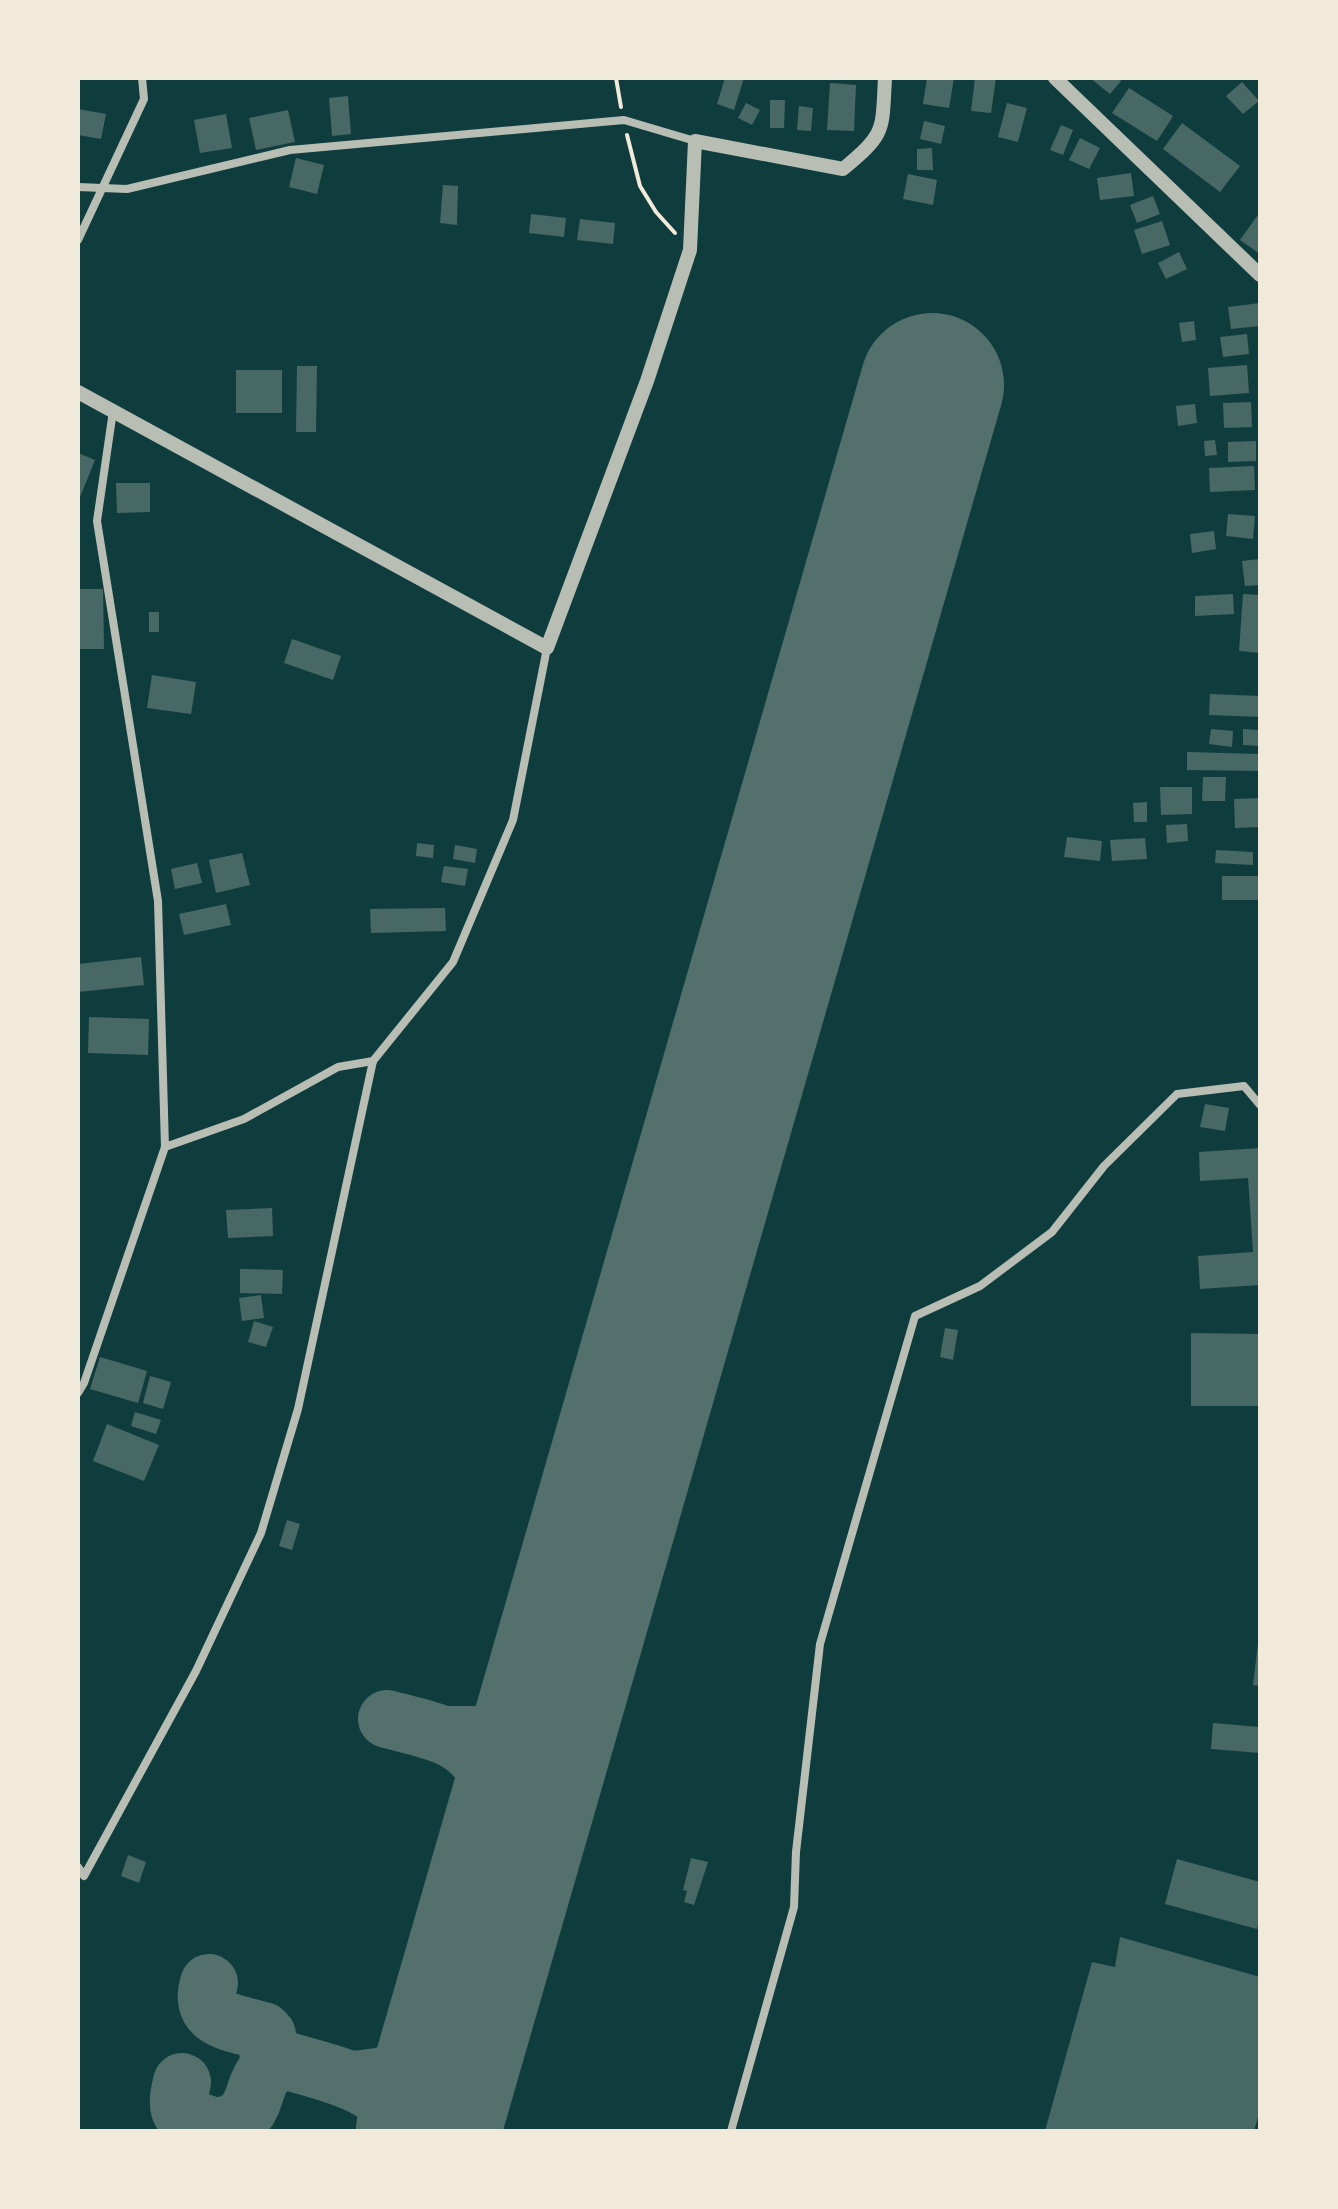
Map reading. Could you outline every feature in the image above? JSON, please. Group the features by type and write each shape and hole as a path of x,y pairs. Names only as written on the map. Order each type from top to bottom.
{"street":[{"path":"78,240 144,99 142,78"},
{"path":"78,187 127,189 290,150 624,120 695,141 843,169 867,149 882,129 885,78"},
{"path":"1055,78 1260,275"},
{"path":"78,1867 84,1876 196,1671 261,1533 298,1409 373,1061 453,962 513,820 547,648 647,381 690,250 695,141"},
{"path":"78,392 547,648"},
{"path":"78,1393 165,1147 158,901 97,521 113,411"},
{"path":"165,1147 244,1119 338,1067 373,1061"},
{"path":"731,2131 794,1907 796,1852 820,1644 915,1316 980,1286 1052,1232 1104,1166 1177,1094 1244,1086 1260,1105"}],"path":[{"path":"616,78 640,186 656,212 690,250"}],"building":[{"path":"725,78 744,78 734,110 717,104"},
{"path":"927,78 954,78 949,108 923,104"},
{"path":"975,78 996,78 991,113 971,111"},
{"path":"1090,78 1118,78 1121,81 1110,94"},
{"path":"1242,82 1259,101 1243,114 1226,96"},
{"path":"830,83 856,85 854,131 827,130"},
{"path":"1129,88 1173,116 1157,141 1112,113"},
{"path":"348,96 351,134 332,136 329,98"},
{"path":"770,100 785,100 784,128 770,128"},
{"path":"746,103 760,110 752,125 738,118"},
{"path":"1007,103 1027,108 1018,142 998,137"},
{"path":"799,106 813,108 811,131 797,130"},
{"path":"78,109 106,114 101,139 78,135"},
{"path":"288,110 295,142 256,150 249,118"},
{"path":"226,114 232,148 200,153 194,120"},
{"path":"924,121 945,126 941,144 920,139"},
{"path":"1182,123 1240,166 1220,192 1163,149"},
{"path":"1061,125 1073,130 1063,155 1050,150"},
{"path":"1080,138 1100,148 1089,169 1069,160"},
{"path":"932,148 933,170 917,170 917,149"},
{"path":"296,158 324,165 317,194 289,187"},
{"path":"1131,173 1134,196 1100,200 1097,178"},
{"path":"908,174 937,180 933,205 903,199"},
{"path":"443,185 458,186 457,225 440,223"},
{"path":"1153,196 1160,214 1137,223 1130,205"},
{"path":"1260,212 1260,254 1240,240"},
{"path":"531,214 566,218 564,237 529,233"},
{"path":"580,219 615,223 613,244 577,240"},
{"path":"1162,221 1170,245 1142,254 1134,230"},
{"path":"1179,252 1187,269 1166,279 1158,263"},
{"path":"1260,303 1260,326 1231,329 1228,307"},
{"path":"1194,321 1196,340 1182,342 1179,323"},
{"path":"1247,334 1249,354 1223,357 1220,337"},
{"path":"1247,365 1249,393 1210,396 1208,368"},
{"path":"297,366 317,366 316,432 296,432"},
{"path":"236,370 282,370 282,413 236,413"},
{"path":"1251,402 1252,427 1224,428 1223,403"},
{"path":"1195,404 1197,423 1178,426 1176,406"},
{"path":"1215,440 1217,455 1205,456 1204,441"},
{"path":"1256,441 1256,461 1228,462 1228,442"},
{"path":"78,453 95,460 78,502"},
{"path":"1254,466 1255,490 1210,492 1209,468"},
{"path":"116,483 150,483 150,512 117,513"},
{"path":"1228,514 1255,516 1253,539 1226,536"},
{"path":"1214,531 1216,549 1192,553 1190,534"},
{"path":"1260,559 1260,585 1245,586 1242,561"},
{"path":"78,589 103,589 104,649 78,649"},
{"path":"1233,594 1234,614 1195,616 1195,596"},
{"path":"1243,594 1260,595 1260,653 1239,651"},
{"path":"149,612 159,612 159,632 149,632"},
{"path":"292,639 341,656 333,680 284,663"},
{"path":"152,675 196,682 191,714 147,708"},
{"path":"1210,694 1260,696 1260,717 1209,715"},
{"path":"1211,729 1233,731 1232,747 1209,744"},
{"path":"1243,729 1260,730 1260,746 1243,745"},
{"path":"1187,752 1260,754 1260,771 1187,770"},
{"path":"1203,777 1226,777 1225,801 1202,801"},
{"path":"1160,787 1192,787 1192,814 1161,815"},
{"path":"1260,798 1260,827 1235,828 1234,799"},
{"path":"1147,802 1147,822 1134,822 1133,803"},
{"path":"1187,824 1188,841 1167,843 1166,825"},
{"path":"1067,837 1102,841 1100,861 1064,857"},
{"path":"1145,838 1147,859 1112,861 1110,840"},
{"path":"417,843 434,845 433,858 416,856"},
{"path":"455,845 477,849 475,863 453,859"},
{"path":"1216,850 1253,852 1253,865 1215,863"},
{"path":"242,853 250,885 216,893 209,860"},
{"path":"197,863 202,883 175,889 171,869"},
{"path":"444,866 468,869 465,886 441,882"},
{"path":"1222,876 1258,876 1258,900 1222,900"},
{"path":"226,904 231,925 184,935 179,914"},
{"path":"445,908 446,931 371,933 370,909"},
{"path":"141,957 144,985 78,992 78,964"},
{"path":"89,1017 149,1019 148,1055 88,1053"},
{"path":"1205,1104 1229,1108 1225,1131 1200,1127"},
{"path":"1260,1148 1260,1285 1200,1289 1198,1256 1253,1252 1248,1178 1200,1181 1199,1152"},
{"path":"272,1208 273,1236 228,1238 226,1210"},
{"path":"240,1269 283,1270 282,1294 240,1293"},
{"path":"261,1295 264,1318 242,1321 239,1298"},
{"path":"254,1321 273,1327 266,1347 248,1342"},
{"path":"945,1328 958,1330 953,1360 940,1357"},
{"path":"1191,1333 1260,1334 1260,1406 1191,1406"},
{"path":"100,1357 147,1371 138,1403 90,1389"},
{"path":"150,1376 171,1382 163,1409 143,1403"},
{"path":"135,1412 161,1420 156,1434 131,1426"},
{"path":"107,1424 159,1445 144,1481 93,1461"},
{"path":"287,1520 300,1524 292,1550 279,1546"},
{"path":"1260,1643 1260,1686 1253,1685"},
{"path":"1213,1723 1260,1727 1260,1753 1211,1749"},
{"path":"128,1855 146,1862 139,1883 121,1876"},
{"path":"691,1858 708,1862 694,1905 684,1902 687,1891 683,1890"},
{"path":"1177,1859 1260,1882 1257,1929 1165,1904"},
{"path":"1120,1937 1260,1977 1260,2110 1254,2131 1045,2131 1092,1962 1115,1967"}],"taxiway":[{"path":"445,1735 481,1735 505,1726 555,1689"},
{"path":"387,1719 443,1735 473,1754 491,1782 509,1850"},
{"path":"209,1983 208,2006 213,2013 230,2022 263,2031 267,2035 268,2051 274,2057 330,2073 367,2089 396,2114 405,2131"},
{"path":"352,2080 390,2075 416,2064 461,2016"},
{"path":"217,2127 234,2122 244,2114 264,2074 272,2066 287,2061"},
{"path":"182,2082 179,2097 182,2113 221,2131"}],"runway":[{"path":"428,2131 932,385"}]}
